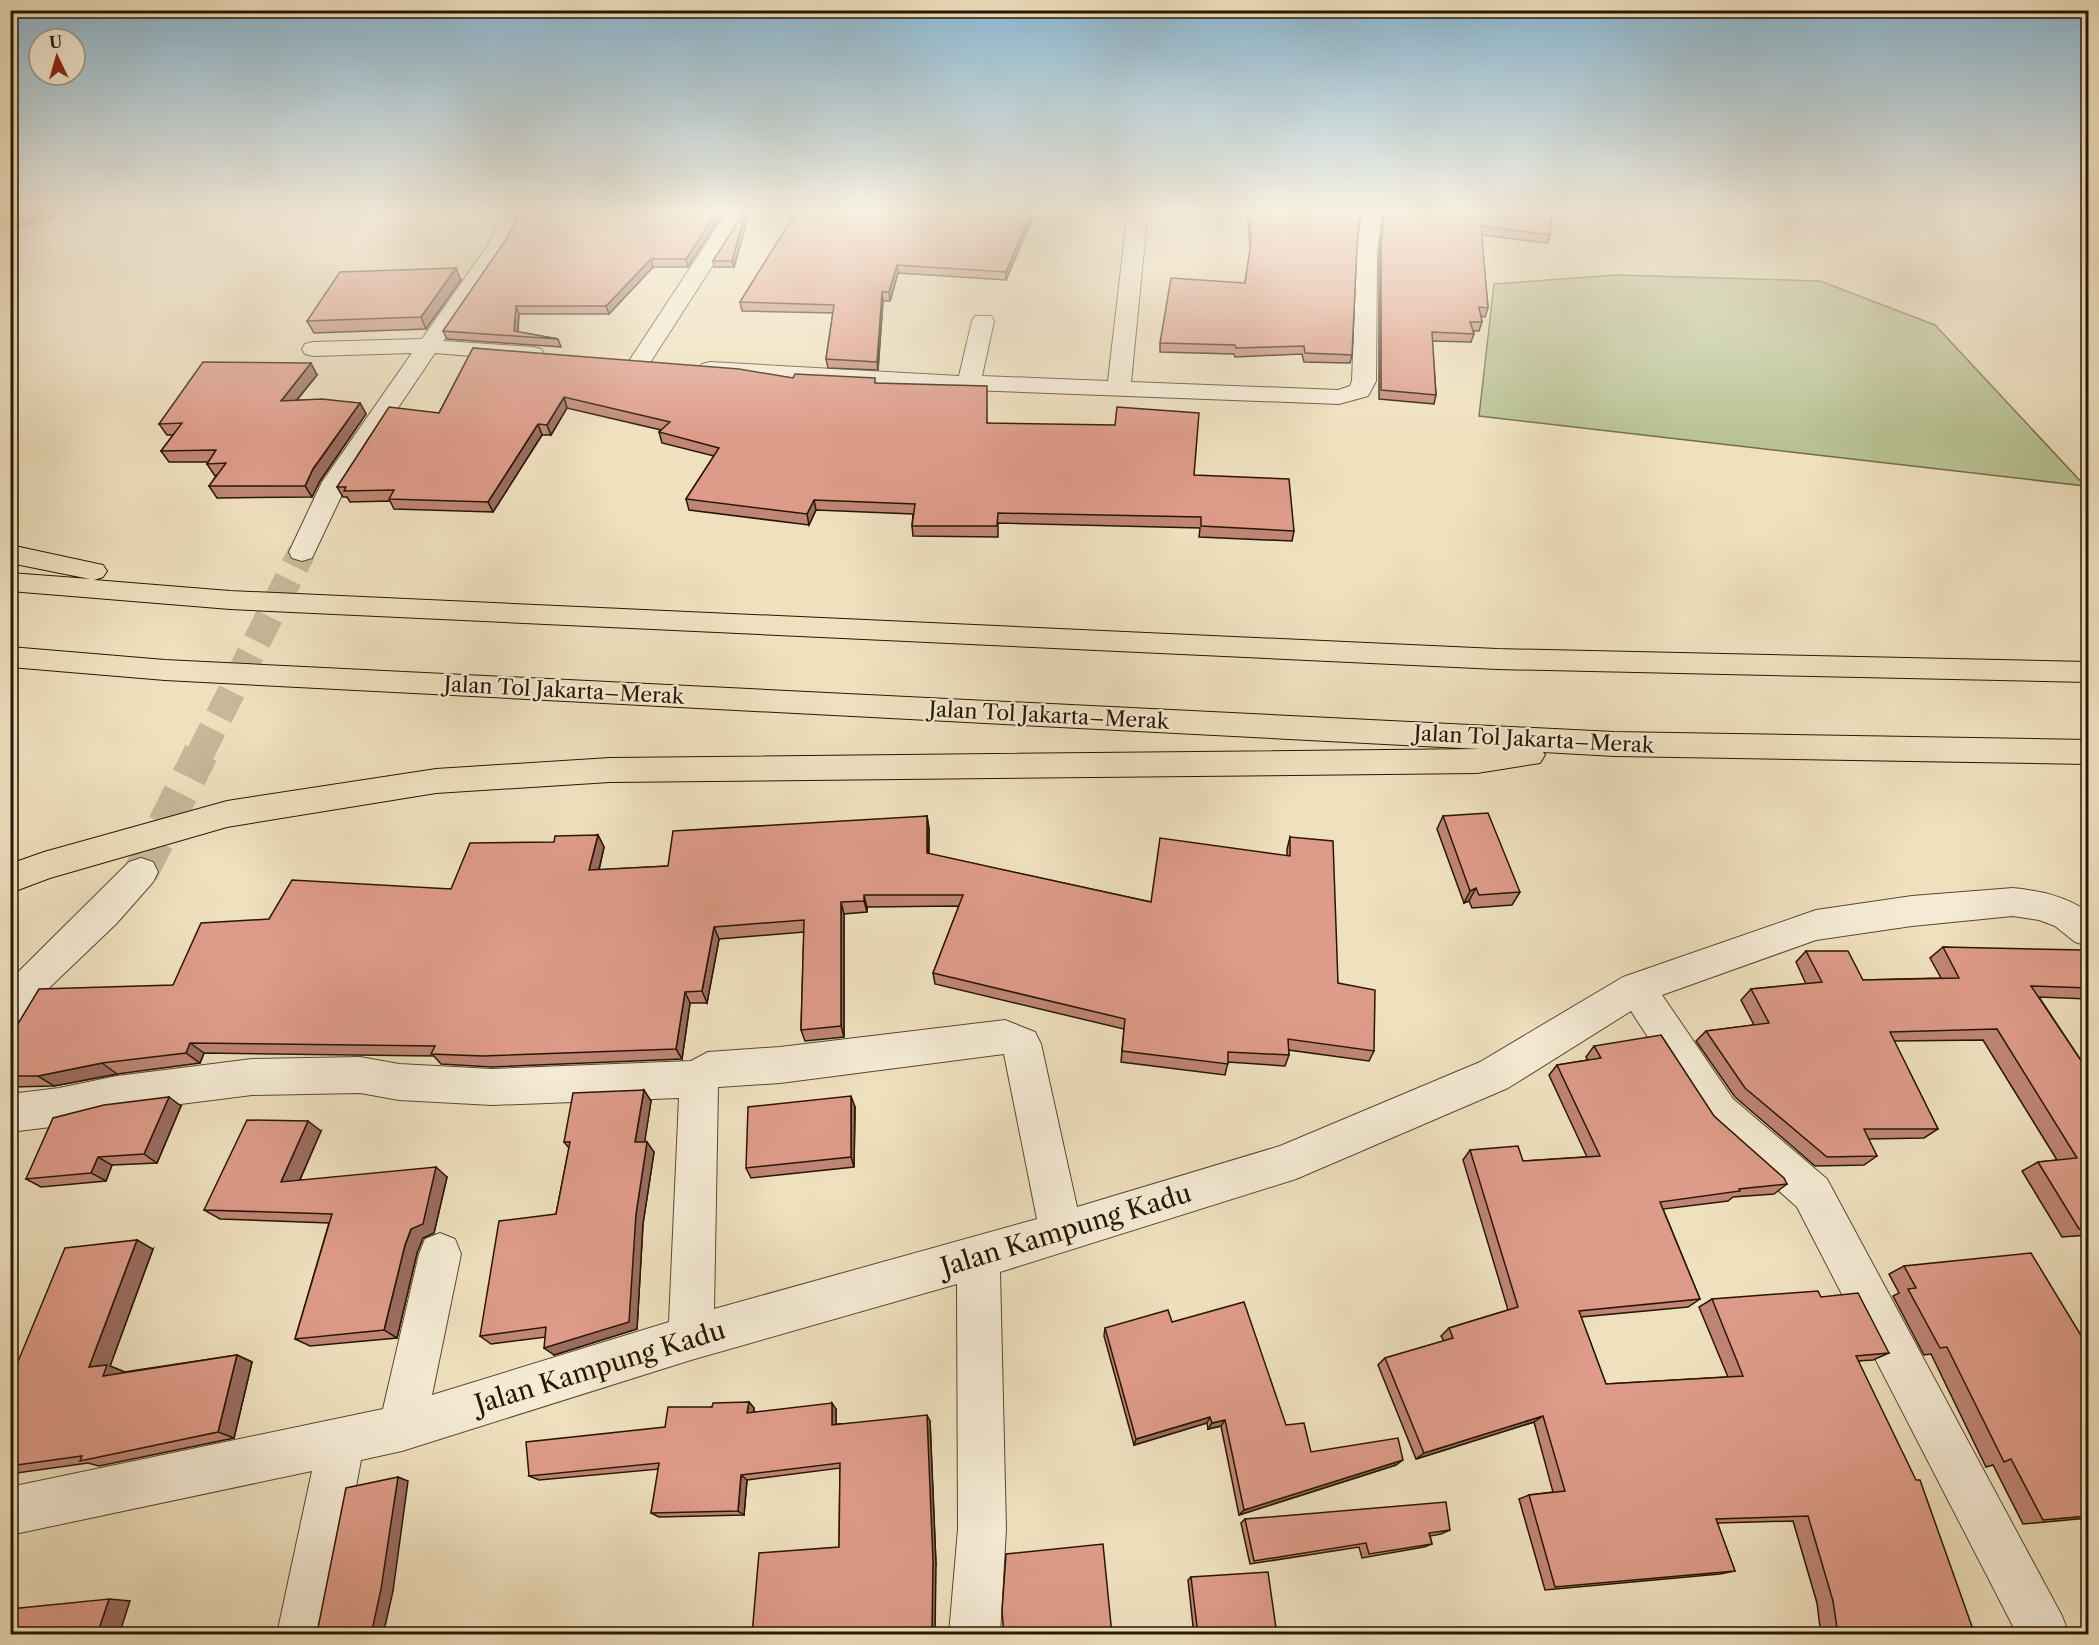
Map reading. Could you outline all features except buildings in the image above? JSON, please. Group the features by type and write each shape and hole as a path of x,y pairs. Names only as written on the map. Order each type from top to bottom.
{"highway":[{"path":"10,554 230,600"},
{"path":"10,582 230,600 1497,659 2088,672"},
{"name":"Jalan Tol Jakarta–Merak","path":"10,657 165,670 1614,744 2088,752"},
{"path":"10,879 44,866 227,814 436,781 610,770 1477,761 1614,744"}],"street":[{"path":"302,552 335,482 469,286"},
{"path":"638,364 689,286"},
{"path":"1119,387 1130,286"},
{"path":"685,367 840,378 1339,397 1360,391 1364,381 1366,286"},
{"path":"969,382 983,321"},
{"path":"313,349 427,346 555,356"},
{"path":"614,361 661,365"},
{"path":"10,1010 19,996 44,969 91,926 141,872"},
{"name":"Jalan Kampung Kadu","path":"10,1510 402,1428 691,1338 1061,1233 1282,1165 1494,1075 1636,988 1816,925 1912,911 2013,902 2042,906 2067,916 2088,931"},
{"path":"1636,988 1719,1112 1812,1193 2044,1635"},
{"path":"691,1338 700,1079 708,1070 780,1065 1005,1037 1022,1044 1061,1233"},
{"path":"10,1113 138,1091 297,1075 360,1075 421,1084 492,1087 700,1079"},
{"path":"402,1428 440,1254"},
{"path":"975,1635 982,1529 978,1257"},
{"path":"303,1635 341,1442"}],"green space":[{"path":"1494,286 1832,286 1935,325 2085,486 1479,416"}],"tunnel":[{"path":"200,754 302,552"},
{"path":"141,872 201,753"}]}
